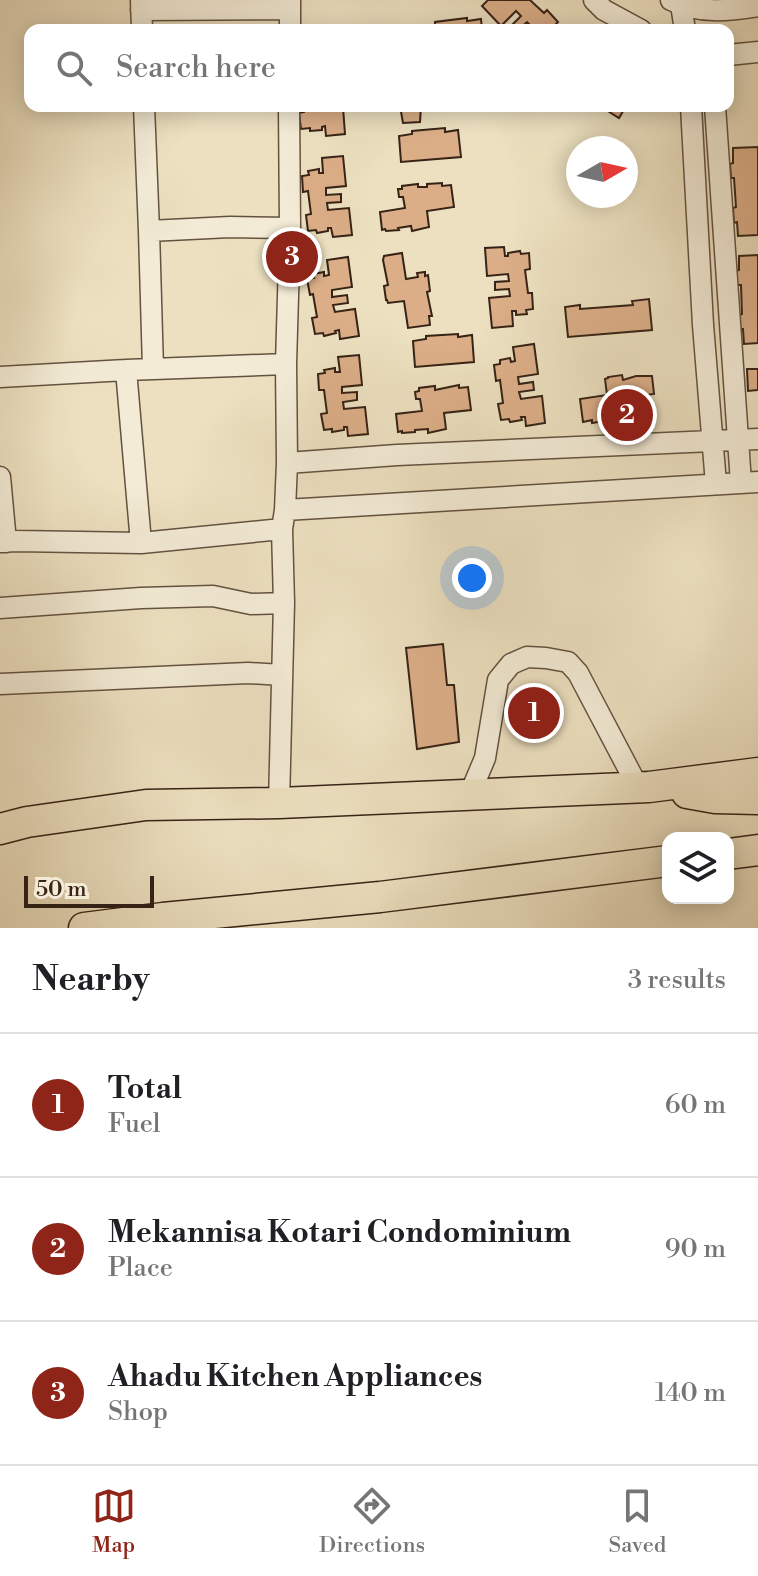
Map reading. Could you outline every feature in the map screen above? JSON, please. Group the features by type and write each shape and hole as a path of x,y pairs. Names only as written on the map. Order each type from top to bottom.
{"highway":[{"path":"0,829 27,822 146,805 279,803 644,787 758,773"},
{"path":"644,787 715,798 758,799"},
{"path":"734,853 758,850"},
{"path":"380,897 662,862"},
{"path":"734,872 758,870"},
{"path":"84,928 380,897 662,876"}],"street":[{"path":"594,0 604,10 630,24"},
{"path":"676,3 708,20 733,10 758,6"},
{"path":"676,3 683,24"},
{"path":"142,13 290,4"},
{"path":"734,54 758,52"},
{"path":"144,112 153,369"},
{"path":"279,803 287,463 289,112"},
{"path":"691,112 703,325 716,484"},
{"path":"0,477 3,542 141,543 284,520 750,482 749,440 716,112"},
{"path":"149,231 290,228"},
{"path":"0,377 286,364"},
{"path":"126,370 141,543"},
{"path":"287,463 397,455 749,440"},
{"path":"0,608 213,596 251,604 284,603"},
{"path":"469,796 485,758 498,680 511,664 527,657 568,662 578,673 644,787"},
{"path":"0,684 248,673 282,675"}],"building":[{"path":"488,0 530,0 544,13 547,10 558,22 513,24 521,16 516,11 499,24 482,6"},
{"path":"467,18 467,21 481,19 481,24 435,24"},
{"path":"343,112 345,134 326,136 325,126 322,130 301,129 299,113"},
{"path":"401,112 421,112 420,122 403,123"},
{"path":"445,128 445,132 458,130 461,157 401,162 399,136 412,134 412,131"},
{"path":"758,147 758,235 738,236 737,222 734,223 733,208 736,207 730,164 733,163 733,148"},
{"path":"343,156 346,186 326,188 326,195 341,194 341,202 327,203 328,210 349,208 352,235 333,237 331,228 317,233 316,230 308,231 306,215 311,214 308,191 303,192 302,176 319,169 319,173 323,173 322,158"},
{"path":"442,183 442,186 451,185 454,207 427,211 429,227 412,231 411,226 382,230 380,212 405,208 398,189 402,186 418,184 418,187 427,187 427,184"},
{"path":"504,247 505,256 520,251 521,254 529,253 530,269 525,270 533,309 526,310 527,314 516,315 516,311 512,311 513,326 492,328 489,298 510,296 509,289 495,290 495,282 509,281 508,274 487,276 485,248"},
{"path":"402,253 406,279 418,277 417,273 425,272 425,276 428,275 430,325 408,328 404,301 388,303 386,300 384,286 388,285 384,256"},
{"path":"758,255 758,343 744,344 739,315 742,314 741,285 736,285 736,271 739,270 739,256"},
{"path":"348,257 352,287 332,290 332,297 347,295 348,303 333,305 335,312 355,309 359,336 340,339 339,330 324,336 323,333 315,334 312,318 317,317 307,279 324,272 324,276 329,275 327,260"},
{"path":"649,299 652,330 568,337 565,307 580,305 580,309 633,305 632,301"},
{"path":"458,334 458,337 472,335 474,362 415,367 413,341 426,339 426,336"},
{"path":"534,344 538,374 518,377 519,384 533,382 534,390 519,392 521,399 542,396 545,423 526,426 525,417 510,422 509,419 501,420 498,404 503,403 494,365 510,358 511,362 515,361 513,347"},
{"path":"359,355 362,385 342,387 342,393 357,392 357,400 343,402 344,409 365,407 368,434 348,436 347,427 332,432 332,429 324,430 321,414 327,413 324,390 319,390 318,374 335,368 335,372 340,372 338,357"},
{"path":"747,369 758,369 758,390 748,391"},
{"path":"622,375 623,380 652,376 654,394 629,397 636,416 632,420 583,422 580,399 607,395 605,379"},
{"path":"459,385 459,388 468,387 471,410 444,413 446,429 428,433 428,429 398,432 396,414 422,411 415,392 419,388 435,386 435,390"},
{"path":"443,644 447,685 454,685 459,742 417,749 406,648"}],"place":[{"name":"Ahadu Kitchen Appliances","path":"292,257"},
{"name":"Mekannisa Kotari Condominium","path":"627,415"},
{"name":"Total","path":"534,713"}]}
